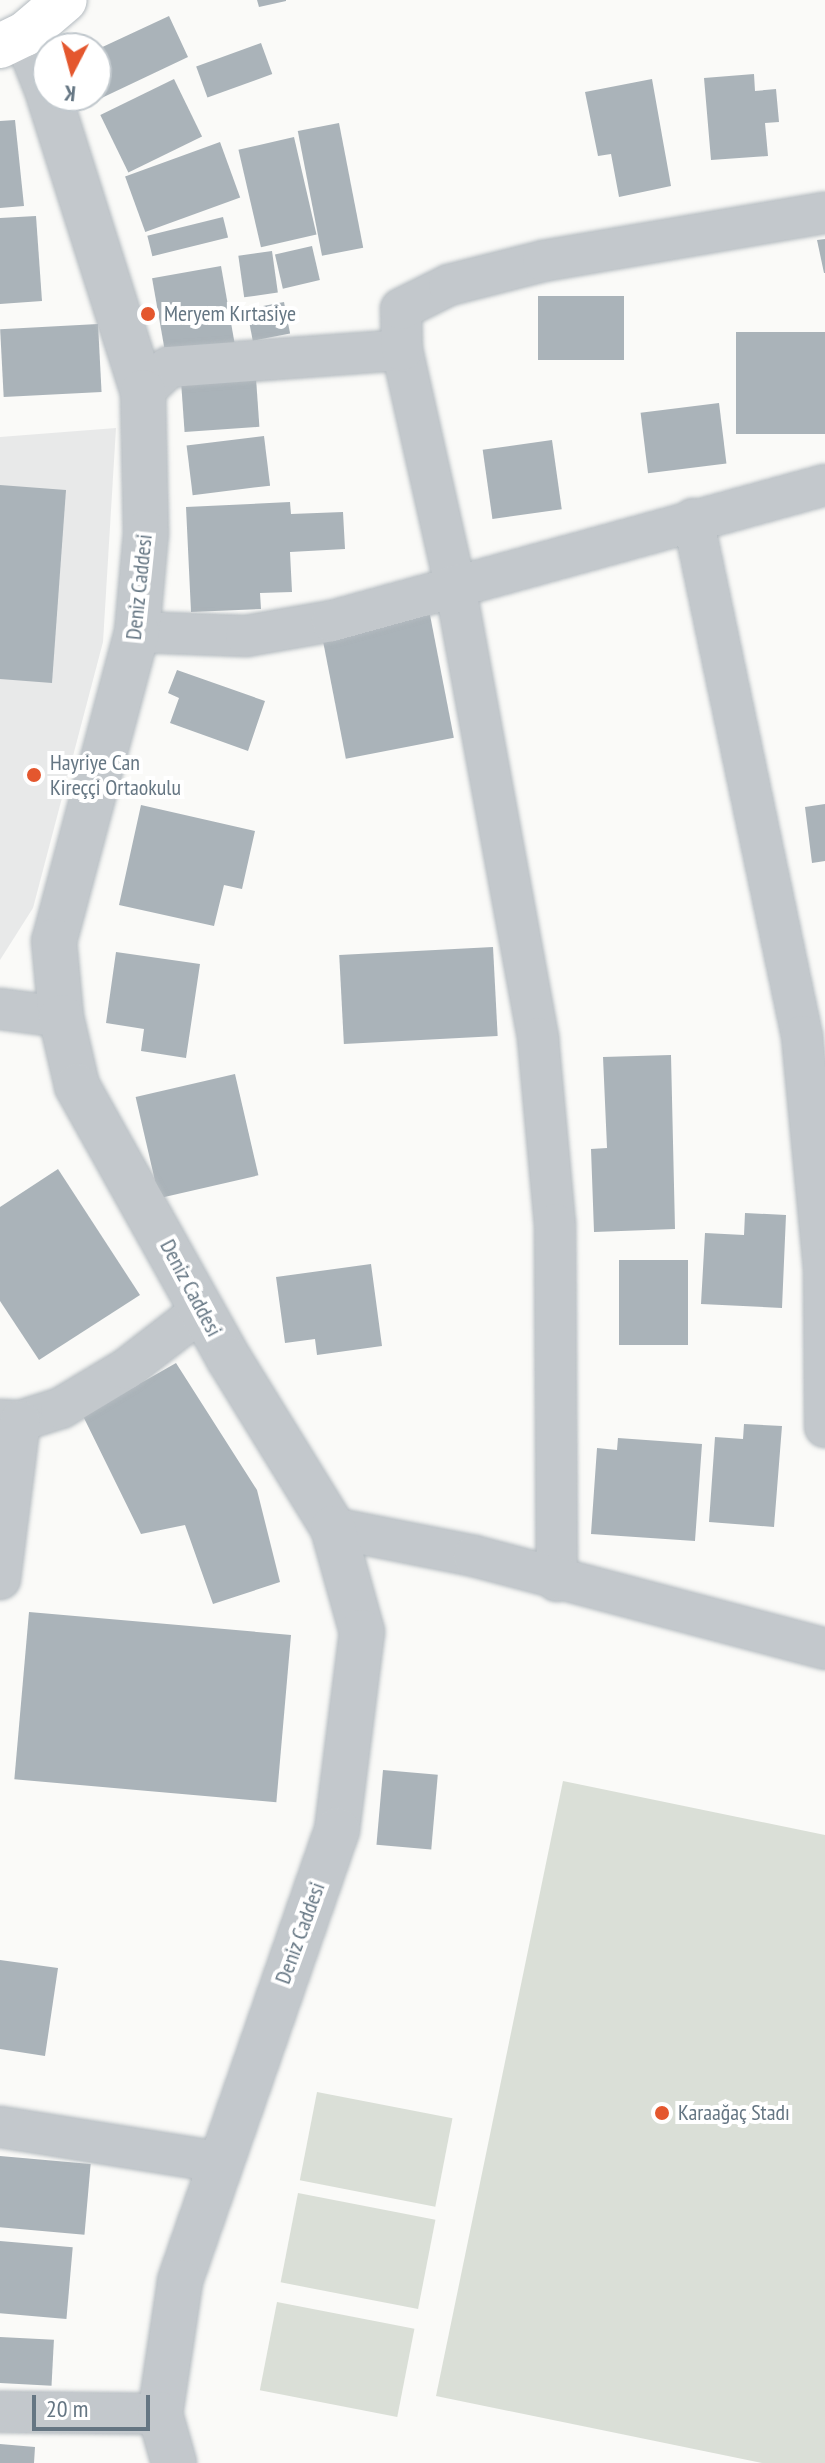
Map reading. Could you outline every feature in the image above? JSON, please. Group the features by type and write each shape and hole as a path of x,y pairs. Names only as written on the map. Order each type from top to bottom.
{"main road":[{"path":"13,40 65,0"}],"street":[{"name":"Deniz Caddesi","path":"13,40 32,68"},
{"name":"Deniz Caddesi","path":"55,112 143,392 146,533 137,632 54,941 61,1017 77,1086 139,1190 201,1311 333,1528 362,1632 337,1830 219,2162 180,2282 160,2414 174,2463"},
{"path":"557,1581 555,1224 538,1038 455,585 402,350 401,309 449,285 543,261 825,213"},
{"path":"143,392 169,367 402,350"},
{"path":"137,632 246,636 332,621 825,485"},
{"path":"693,519 814,1035 824,1269 825,1427"},
{"path":"0,1009 61,1017"},
{"path":"0,1579 10,1420 74,1401 201,1311"},
{"path":"333,1528 474,1556 557,1581 825,1649"},
{"path":"0,2127 219,2162"},
{"path":"0,2412 160,2414"}],"shaded area":[{"name":"Hayriye Can Kireççi Ortaokulu","path":"116,428 103,642 33,908 0,960 0,437"},
{"path":"563,1781 825,1835 825,2463 762,2463 436,2396"},
{"path":"317,2092 452,2118 435,2207 300,2180"},
{"path":"298,2193 435,2220 418,2309 281,2282"},
{"path":"277,2302 414,2329 397,2417 260,2390"}],"building":[{"path":"257,0 286,0 286,1 259,7"},
{"path":"169,16 188,57 112,93 112,43"},
{"path":"261,43 272,74 207,98 196,67"},
{"path":"754,74 755,91 776,89 779,122 765,123 768,156 711,160 704,78"},
{"path":"174,79 202,137 128,172 100,115 112,112 112,109"},
{"path":"652,79 671,186 619,197 611,154 598,156 585,92"},
{"path":"15,120 24,206 0,208 0,121"},
{"path":"339,123 363,248 322,256 298,131"},
{"path":"294,137 316,234 261,247 238,150"},
{"path":"220,142 240,197 145,232 125,177"},
{"path":"36,216 42,301 0,304 0,218"},
{"path":"223,217 228,237 152,256 147,236"},
{"path":"825,239 825,273 824,273 817,240"},
{"path":"312,246 320,280 283,289 275,255"},
{"path":"272,251 278,293 244,297 238,256"},
{"path":"221,266 235,348 166,360 152,278"},
{"path":"538,296 624,296 624,360 538,360"},
{"path":"284,302 290,333 253,341 247,309"},
{"path":"98,324 102,392 4,397 0,329"},
{"path":"736,332 825,332 825,434 736,434"},
{"path":"255,364 259,427 185,432 180,369"},
{"path":"719,403 726,464 648,473 641,413"},
{"path":"264,436 270,486 193,495 187,446"},
{"path":"552,440 562,509 492,519 483,450"},
{"path":"0,485 66,490 52,683 0,679"},
{"path":"290,502 291,514 343,512 345,549 290,552 292,592 260,593 261,609 191,612 186,507"},
{"path":"430,615 454,738 346,759 322,636"},
{"path":"177,670 265,701 248,751 170,723 179,698 168,693"},
{"path":"825,804 825,861 812,863 805,807"},
{"path":"141,805 255,831 242,889 224,885 214,926 119,905"},
{"path":"493,947 498,1036 344,1044 339,955"},
{"path":"116,952 200,964 186,1058 141,1051 144,1029 106,1023"},
{"path":"671,1055 675,1229 594,1232 591,1149 607,1148 603,1057"},
{"path":"235,1074 258,1175 159,1198 136,1097"},
{"path":"58,1169 140,1295 39,1360 0,1301 0,1207"},
{"path":"745,1213 786,1215 782,1308 701,1304 705,1233 744,1235"},
{"path":"619,1260 688,1260 688,1345 619,1345"},
{"path":"371,1264 382,1346 317,1355 315,1339 285,1343 276,1277"},
{"path":"176,1363 257,1490 280,1582 213,1604 185,1525 141,1534 83,1416"},
{"path":"744,1424 782,1426 774,1527 709,1522 715,1437 743,1439"},
{"path":"618,1438 702,1444 695,1541 591,1534 597,1448 617,1450"},
{"path":"29,1612 291,1635 276,1802 14,1779"},
{"path":"383,1770 438,1775 431,1850 376,1845"},
{"path":"0,1960 58,1968 45,2056 0,2049"},
{"path":"0,2156 91,2164 84,2235 0,2227"},
{"path":"0,2241 73,2247 66,2319 0,2313"},
{"path":"0,2337 54,2340 52,2386 0,2383"},
{"path":"0,2444 35,2447 34,2463 0,2463"}],"place":[{"name":"Meryem Kırtasiye","path":"148,314"},
{"name":"Hayriye Can Kireççi Ortaokulu","path":"34,775"},
{"name":"Karaağaç Stadı","path":"662,2113"}]}
